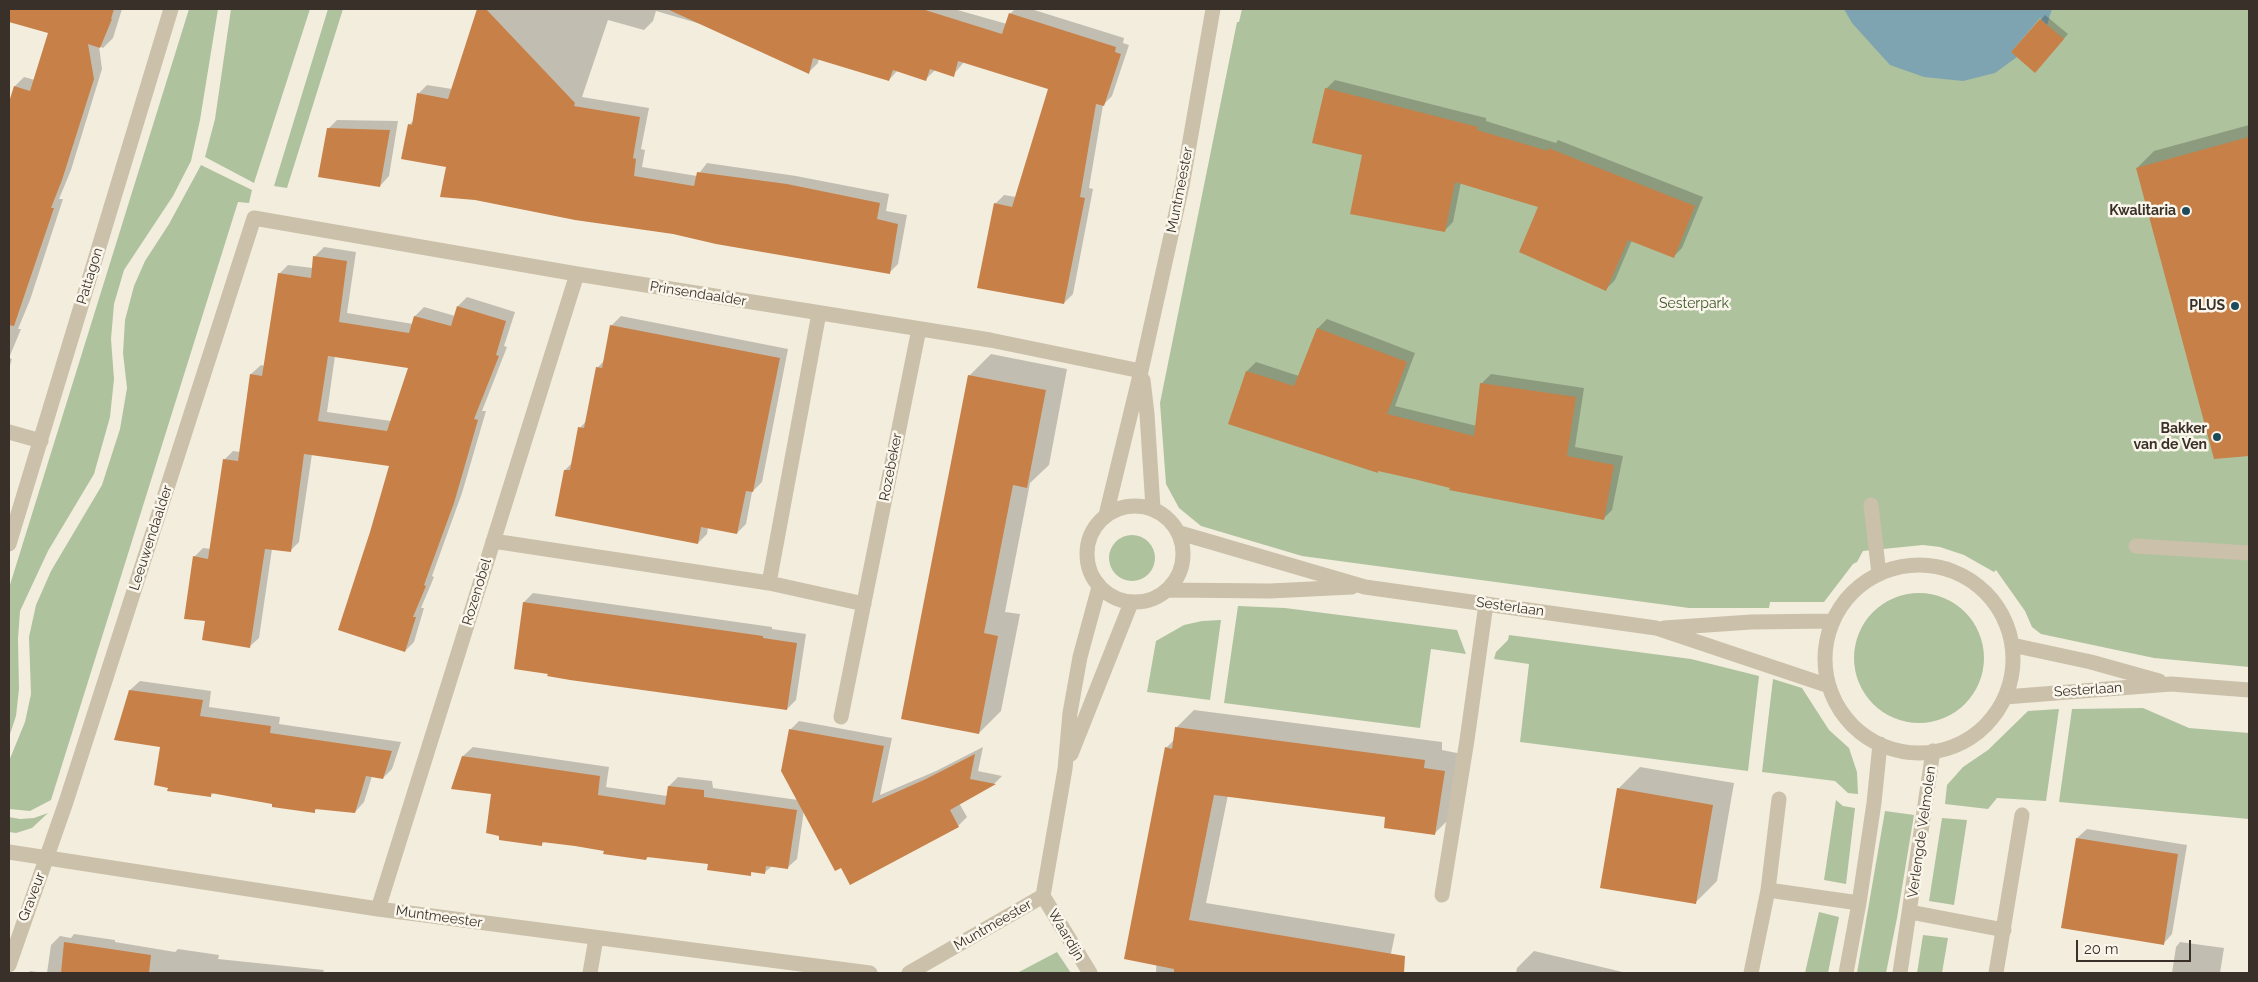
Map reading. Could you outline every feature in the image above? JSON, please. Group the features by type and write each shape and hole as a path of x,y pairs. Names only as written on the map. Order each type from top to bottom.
{"street":[{"name":"Pattagon","path":"9,544 171,9"},
{"name":"Muntmeester","path":"1106,515 1141,371 1182,186 1213,9"},
{"name":"Prinsendaalder","path":"254,218 577,274 990,340 1141,371"},
{"name":"Leeuwendaalder","path":"47,858 254,218"},
{"name":"Rozenobel","path":"378,910 577,274"},
{"path":"769,583 819,313"},
{"name":"Rozebeker","path":"841,717 919,329"},
{"name":"Muntmeester","path":"1141,371 1147,414 1153,508"},
{"path":"9,432 41,441"},
{"path":"1128,505 1153,508 1168,518 1180,533 1183,563 1168,590 1157,598 1131,603 1113,597 1099,586 1090,573 1087,549 1095,526 1106,515 1128,505"},
{"path":"1871,505 1878,574"},
{"name":"Sesterlaan","path":"1180,533 1365,587 1656,628 1829,686"},
{"path":"493,541 769,583 864,604"},
{"path":"2136,546 2249,553"},
{"path":"1922,564 1936,566 1964,576 1987,594 1997,605 2007,624 2012,645 2012,672 2005,697 1991,720 1976,734 1953,746 1933,752 1906,752 1880,744 1863,734 1848,720 1836,704 1829,686 1825,653 1832,621 1854,591 1878,574 1892,568 1922,564"},
{"name":"Muntmeester","path":"909,973 1043,896 1065,769 1070,713 1080,657 1099,586"},
{"name":"Sesterlaan","path":"1168,590 1270,591 1365,587"},
{"name":"Muntmeester","path":"1065,769 1131,603"},
{"path":"1442,895 1468,740 1486,604"},
{"name":"Sesterlaan","path":"1656,628 1752,622 1832,621"},
{"name":"Sesterlaan","path":"2012,645 2091,662 2170,684"},
{"name":"Sesterlaan","path":"2005,697 2170,684 2249,690"},
{"path":"1846,973 1874,803 1880,744"},
{"name":"Verlengde Velmolen","path":"1900,973 1933,752"},
{"path":"1751,973 1768,890 1779,799"},
{"path":"1996,973 2022,815"},
{"name":"Muntmeester","path":"9,852 378,910 870,973"},
{"name":"Graveur","path":"9,965 25,913 47,858"},
{"path":"1768,890 1859,903"},
{"name":"Waardijn","path":"1043,896 1090,973"},
{"name":"Verlengde Velmolen","path":"1910,912 2004,930"},
{"path":"590,973 596,938"}],"green space":[{"path":"189,9 218,9 200,120 191,161 173,196 124,270 114,304 111,339 114,379 110,417 94,474 48,551 20,611 18,639 19,689 16,716 9,737 9,588"},
{"path":"231,9 310,9 254,183 205,157 215,119"},
{"path":"328,9 343,9 287,188 274,186"},
{"name":"Sesterpark","path":"1242,9 2249,9 2249,667 2154,658 2041,634 2032,627 2025,611 1996,570 1994,572 1964,555 1940,547 1923,545 1863,551 1857,562 1853,564 1824,602 1770,602 1769,608 1689,608 1302,556 1201,526 1179,508 1166,484 1160,403 1237,22 1239,22"},
{"path":"201,165 252,190 249,203 238,202 51,800 30,811 9,809 9,761 25,722 31,694 29,637 36,605 51,571 102,485 120,429 127,388 123,353 125,320 134,286 145,261 169,224"},
{"path":"1132,535 1145,539 1151,545 1155,558 1151,571 1145,577 1132,581 1119,577 1113,571 1109,558 1113,545 1119,539"},
{"path":"1919,593 1932,594 1944,598 1965,612 1979,633 1983,645 1983,671 1979,683 1965,704 1944,718 1932,722 1919,723 1906,722 1894,718 1873,704 1859,683 1855,671 1854,658 1855,645 1859,633 1873,612 1894,598 1906,594"},
{"path":"1238,606 1285,608 1457,630 1466,654 1431,649 1420,728 1224,703"},
{"path":"1221,620 1210,700 1147,692 1156,641 1184,625 1202,621"},
{"path":"1509,635 1691,659 1759,676 1748,771 1520,742 1529,664 1494,659 1496,652 1508,640"},
{"path":"1773,679 1802,688 1829,730 1849,748 1857,772 1858,794 1848,793 1835,781 1762,772"},
{"path":"2143,708 2189,728 2249,733 2249,819 2059,802 2072,709"},
{"path":"2059,709 2046,801 1997,798 1988,809 1945,804 1947,785 1963,767 1988,750 2028,711"},
{"path":"1836,800 1843,806 1855,808 1846,884 1824,880"},
{"path":"1885,811 1914,815 1897,918 1886,973 1857,973"},
{"path":"48,813 32,828 16,833 9,832 9,817 20,819 34,818"},
{"path":"1942,818 1967,820 1954,905 1929,901"},
{"path":"1819,912 1839,917 1828,973 1805,973"},
{"path":"1923,935 1948,938 1942,973 1917,973"},
{"path":"1057,952 1071,973 1017,973"}],"water":[{"path":"1844,9 2052,9 2047,25 2040,18 2011,52 2017,57 1995,73 1963,81 1924,77 1890,65 1852,23"}],"building":[{"path":"9,9 114,9 100,48 88,44 94,79 62,180 51,208 54,208 14,326 9,325 9,102 14,86 30,91 48,33 9,22"},
{"path":"477,9 486,9 575,103 574,106 640,117 633,158 636,159 634,176 694,186 697,172 787,184 880,203 877,219 898,224 890,274 716,244 673,234 575,220 475,200 440,197 446,167 401,159 408,124 412,125 417,93 448,99"},
{"path":"667,9 922,9 1002,34 1009,13 1116,47 1115,52 1121,54 1104,106 1096,104 1080,197 1085,198 1064,304 977,288 994,203 1012,207 1048,89 958,61 954,77 930,69 926,81 893,70 889,81 813,58 809,74"},
{"path":"2040,19 2064,39 2035,73 2011,52"},
{"path":"1325,88 1478,127 1477,130 1548,151 1548,148 1695,206 1674,258 1628,240 1606,291 1519,252 1538,207 1455,182 1445,232 1350,214 1362,155 1312,143"},
{"path":"327,128 390,130 380,187 318,177"},
{"path":"2249,137 2249,456 2214,459 2136,168"},
{"path":"313,256 347,261 339,322 409,333 414,316 451,326 457,306 506,321 496,355 499,356 474,419 478,420 454,503 424,585 426,586 413,617 416,617 405,652 338,630 389,466 304,454 291,552 265,549 250,648 202,640 205,621 184,619 193,556 208,559 223,459 238,461 250,374 262,376 278,273 311,278","holes":["328,356 408,368 387,431 318,421"]},
{"path":"610,325 780,358 753,492 746,491 737,534 701,527 698,544 555,516 564,470 570,470 578,427 584,428 596,367 602,368"},
{"path":"1317,328 1407,362 1387,414 1474,436 1480,383 1576,397 1567,456 1614,465 1604,520 1449,490 1450,488 1414,479 1378,471 1378,473 1228,424 1246,371 1294,386"},
{"path":"968,375 1046,390 1027,488 1013,485 984,633 998,636 979,734 901,719"},
{"path":"523,602 763,636 763,638 797,643 787,710 570,680 547,676 548,674 514,669"},
{"path":"129,690 203,700 200,716 271,726 270,733 392,751 383,779 366,776 355,813 315,809 315,813 272,807 272,804 211,793 211,797 167,791 168,788 154,785 160,747 114,740"},
{"path":"1175,727 1425,760 1424,768 1445,771 1435,835 1384,828 1385,817 1214,795 1189,920 1405,956 1404,973 1174,973 1174,969 1124,959 1165,747 1172,749"},
{"path":"789,729 884,746 872,803 926,779 975,754 970,779 996,784 950,810 959,827 850,885 841,868 835,871 781,771"},
{"path":"462,756 600,776 598,795 665,805 668,786 704,790 704,797 797,810 788,869 766,866 765,874 751,872 751,876 707,870 708,864 647,857 646,860 603,854 604,851 575,846 542,842 542,846 499,840 499,836 486,833 491,794 451,789"},
{"path":"1617,788 1713,805 1696,904 1600,888"},
{"path":"2076,838 2178,854 2164,945 2061,928"},
{"path":"64,942 151,955 149,973 61,973"}],"place":[{"name":"Kwalitaria","path":"2186,211"},
{"name":"PLUS","path":"2235,306"},
{"name":"Bakker van de Ven","path":"2217,437"}]}
